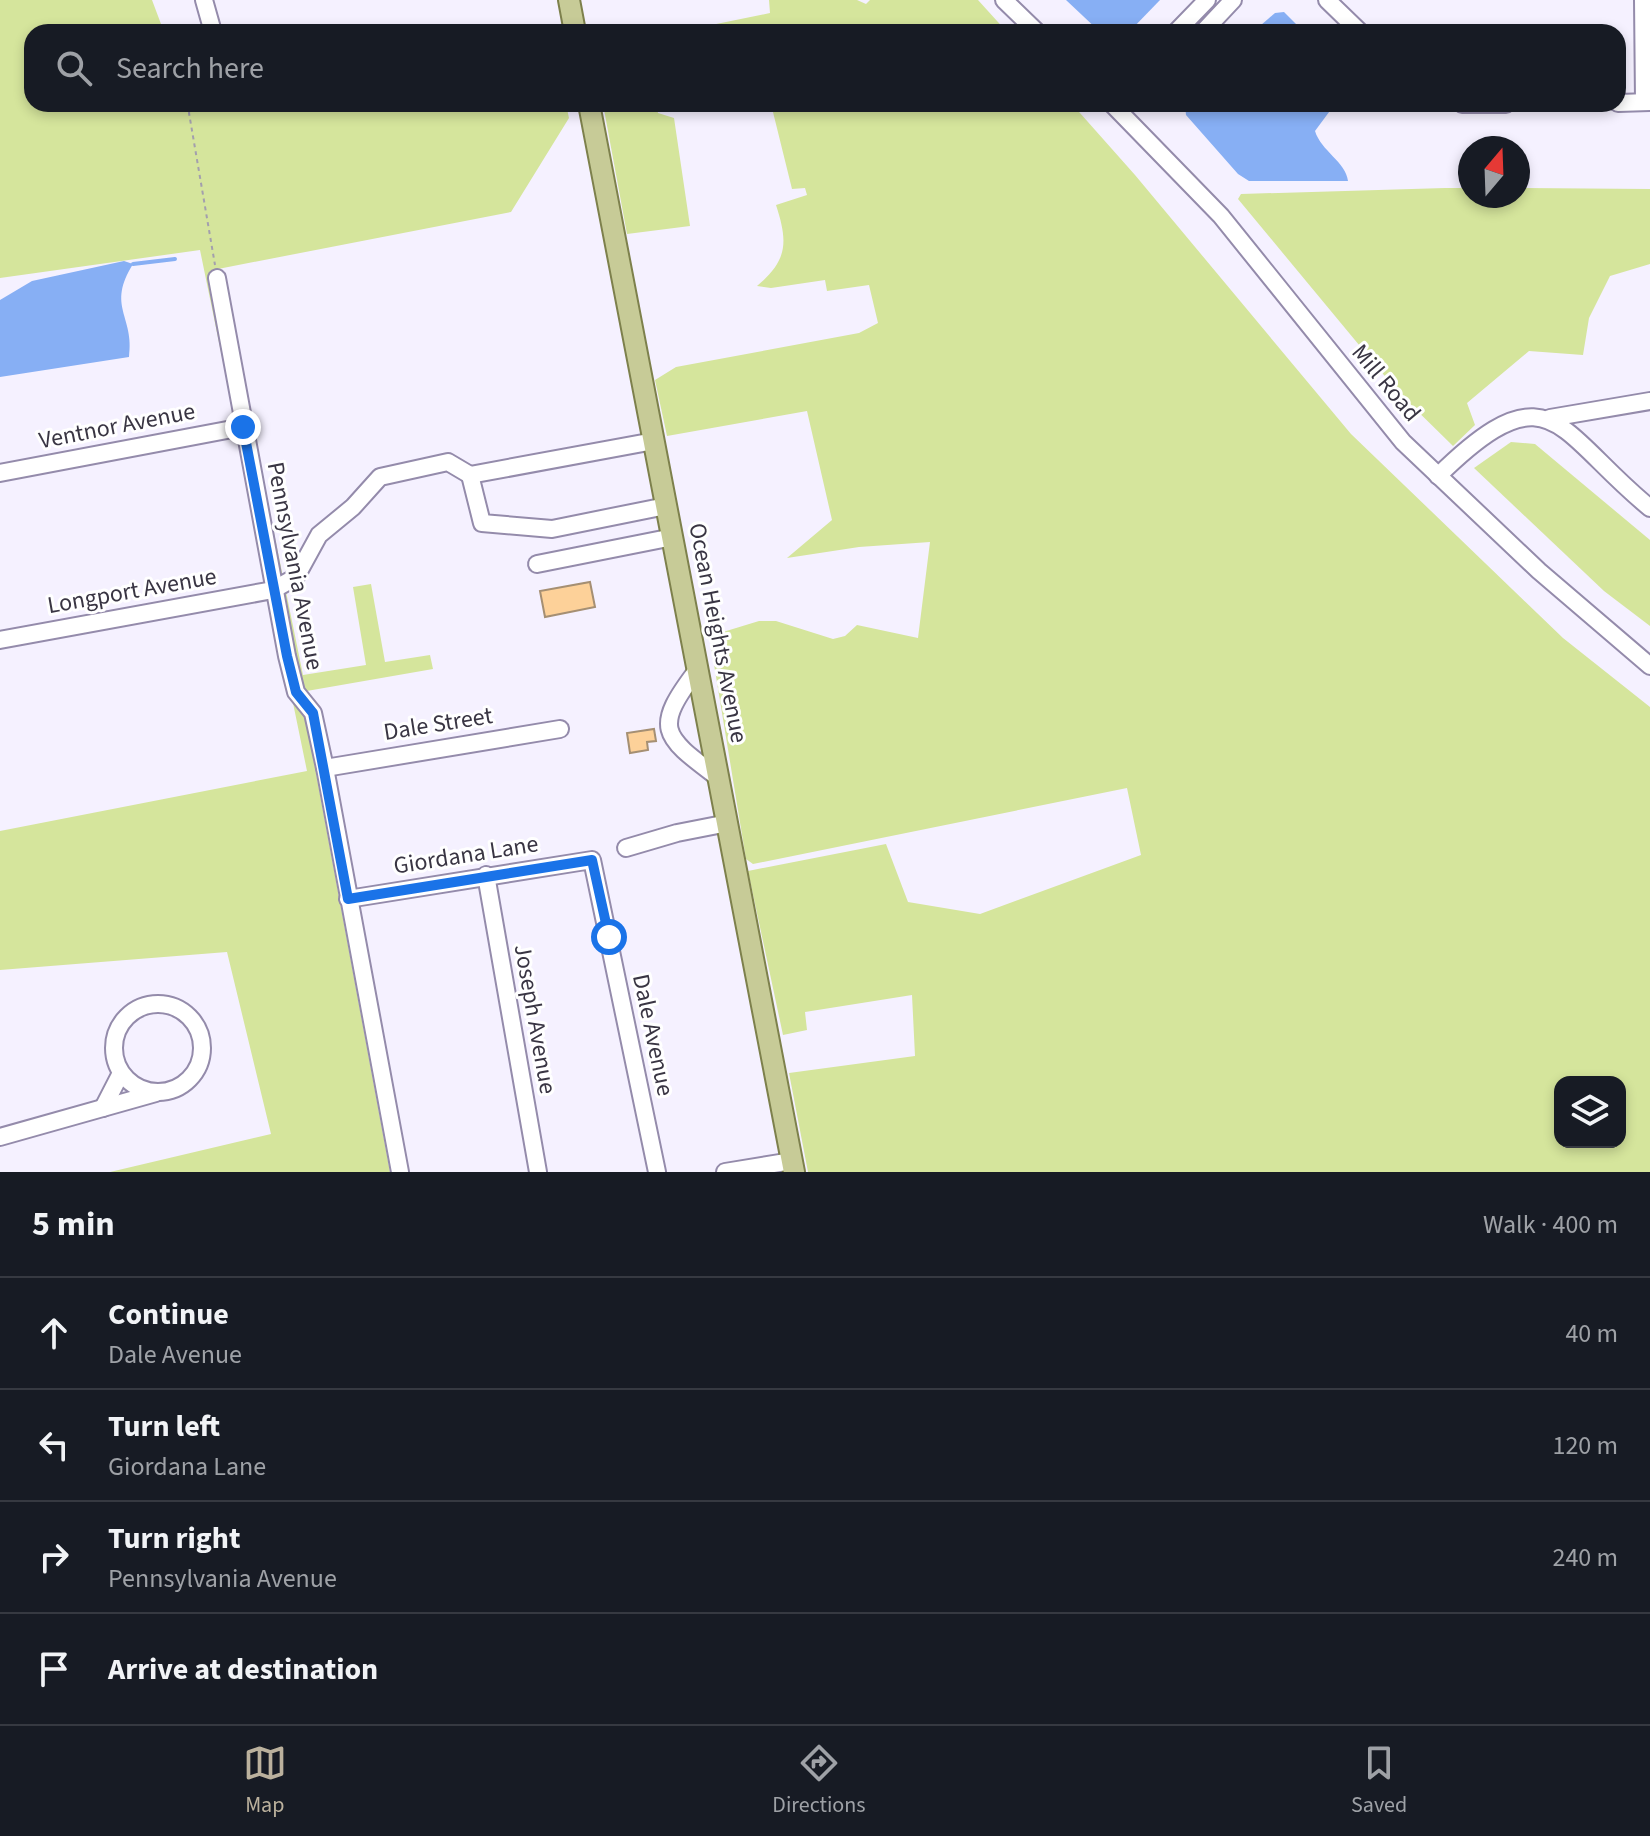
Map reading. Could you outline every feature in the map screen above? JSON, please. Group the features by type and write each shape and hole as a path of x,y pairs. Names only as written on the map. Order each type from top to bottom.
{"main road":[{"path":"569,0 574,24"},
{"name":"Ocean Heights Avenue","path":"591,112 793,1166"}],"street":[{"path":"204,0 211,24"},
{"path":"1004,0 1029,24"},
{"path":"1184,24 1207,0"},
{"path":"1210,24 1233,0"},
{"path":"1626,103 1647,102 1643,0"},
{"path":"1330,1 1352,24"},
{"name":"Mill Road","path":"1127,112 1221,216 1373,408 1438,476 1539,571 1650,666"},
{"name":"Pennsylvania Avenue","path":"217,278 273,590 296,692 313,713 400,1172"},
{"path":"1438,476 1474,442 1505,423 1650,401"},
{"path":"1544,418 1563,425 1650,508"},
{"name":"Ventnor Avenue","path":"0,473 243,427"},
{"path":"273,590 296,577 319,535 353,507 380,477 448,462 470,475 654,441"},
{"path":"470,475 482,523 552,529 666,506"},
{"path":"537,564 673,537"},
{"name":"Longport Avenue","path":"0,640 273,590"},
{"path":"698,669 674,703 669,727 676,744 720,779"},
{"name":"Dale Street","path":"325,768 560,729"},
{"path":"626,848 677,833 728,823"},
{"name":"Giordana Lane","path":"348,899 592,860"},
{"name":"Dale Avenue","path":"592,860 657,1172"},
{"name":"Joseph Avenue","path":"486,875 538,1172"},
{"path":"0,1137 159,1092 186,1083 201,1058 199,1029 179,1008 149,1004 124,1018 113,1045 121,1073 144,1090 159,1092"},
{"path":"103,1108 121,1073"},
{"path":"725,1172 793,1166"}],"path":[{"path":"189,112 217,278"}],"green space":[{"path":"0,0 152,0 161,24 24,24 24,112 568,112 569,118 511,212 218,269 243,427 272,523 303,675 366,665 353,587 371,584 385,662 430,655 433,669 301,692 390,1172 110,1172 271,1134 227,952 0,970 0,831 307,771 200,250 0,278"},
{"path":"769,0 857,0 866,4 870,0 978,0 1000,24 716,24 770,13"},
{"path":"604,112 658,112 674,118 690,226 627,234"},
{"path":"773,112 1079,112 1351,434 1563,638 1650,707 1650,1172 808,1172 789,1073 915,1056 912,995 805,1012 807,1030 783,1035 748,871 886,844 908,902 980,914 1141,855 1127,788 753,864 746,859 711,646 723,632 759,621 776,621 833,639 845,636 857,625 918,638 930,542 859,547 787,558 832,520 807,411 667,436 655,380 676,367 859,333 878,323 869,285 827,291 825,280 771,288 757,286 775,268 783,250 776,205 807,195 805,188 792,189"},
{"path":"1458,188 1458,208 1530,208 1530,188 1650,189 1650,264 1610,276 1589,318 1583,355 1529,351 1467,403 1475,425 1453,446 1398,392 1238,199 1241,194"},
{"path":"1511,442 1535,444 1650,540 1650,626 1604,591 1474,468"}],"water":[{"path":"1066,0 1160,0 1137,24 1092,24"},
{"path":"1284,12 1296,24 1262,24 1275,13"},
{"path":"1186,112 1329,112 1315,131 1322,145 1343,168 1348,181 1249,181 1238,174"},
{"path":"124,261 133,264 125,279 121,302 130,343 129,357 0,377 0,300 32,281"}],"building":[{"path":"590,582 595,607 545,617 540,591"},
{"path":"654,729 656,741 647,742 648,750 630,753 627,733"}],"waterway":[{"path":"133,264 175,259"}],"route":[{"path":"243,427 287,656 296,692 313,713 348,899 592,860 609,937"}]}
